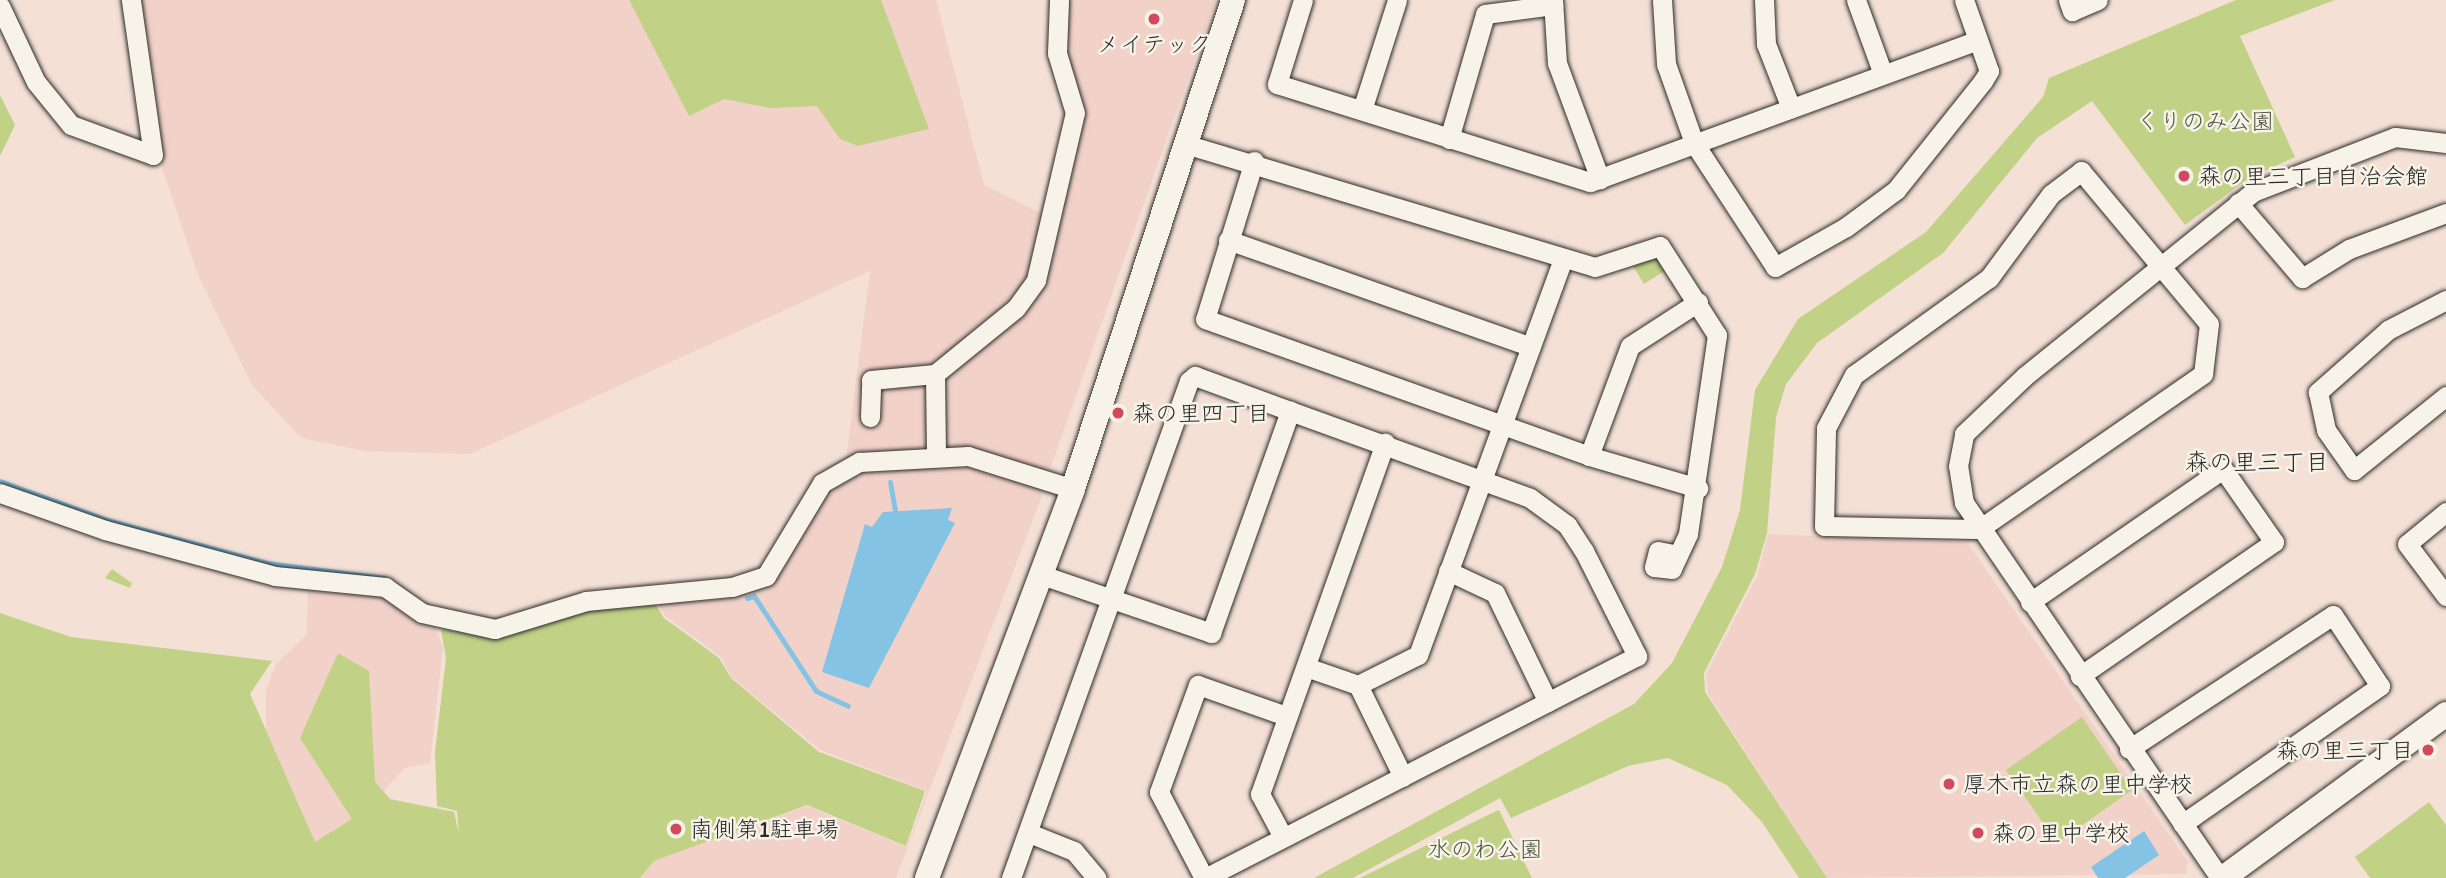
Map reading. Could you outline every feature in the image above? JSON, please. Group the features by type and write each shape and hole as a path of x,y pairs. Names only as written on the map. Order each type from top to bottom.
{"street":[{"path":"0,6 36,82 71,125 153,155 131,0"},
{"path":"870,417 871,380 935,374 1016,308 1036,280 1075,113 1057,53 1059,0"},
{"path":"927,878 1073,489 1233,0"},
{"path":"1303,0 1277,84 1590,182 1978,40"},
{"path":"1362,110 1396,0"},
{"path":"1662,0 1666,64 1694,143 1775,267 1846,228 1896,190 1989,71 1964,0"},
{"path":"1764,0 1766,44 1791,108"},
{"path":"1856,0 1883,74"},
{"path":"2068,0 2072,11 2098,0"},
{"path":"1449,139 1485,13 1553,3 1557,63 1600,179"},
{"path":"2446,143 2395,137 2277,180 2238,203 2162,263 1964,434 1958,485 1979,529 2129,750 2221,878 2446,714"},
{"path":"1185,144 1254,161 1595,267 1660,246 1717,335 1717,356 1701,408 1698,488 1688,534 1674,554"},
{"path":"1254,161 1205,319 1589,456 1698,488"},
{"path":"2081,171 2162,263 2209,324 2203,374 1979,529 1824,526 1822,453 1837,399 1872,360 1945,315 1989,278 2051,194 2081,171"},
{"path":"2238,203 2302,278 2349,249 2446,213"},
{"path":"1228,240 1531,347"},
{"path":"1358,685 1418,655 1563,259"},
{"path":"2446,300 2388,330 2318,392 2326,430 2354,470 2446,396"},
{"path":"1589,456 1630,346 1698,302"},
{"path":"935,374 936,455"},
{"path":"1011,878 1189,381 1195,376 1530,498 1567,525 1637,656 1204,878 1159,792 1198,685 1286,716"},
{"path":"1042,575 1211,633 1290,411"},
{"path":"1283,837 1260,794 1385,443"},
{"path":"0,493 105,530 275,576 384,587 422,613 495,629 586,601 732,587 765,576 816,492 841,470 872,459 936,455 982,458 1073,489"},
{"path":"2030,602 2223,469 2274,542 2080,676"},
{"path":"2446,512 2407,544 2446,596"},
{"path":"1448,571 1495,593 1548,702"},
{"path":"2129,750 2329,613 2348,636 2380,686 2182,824"},
{"path":"1306,667 1358,685 1403,776"},
{"path":"1029,833 1074,851 1097,878"}],"shaded area":[{"path":"140,0 936,0 984,185 1054,220 1080,116 1065,55 1066,0 1216,0 1049,472 1038,479 1042,496 896,878 641,878 654,861 807,806 907,847 927,791 820,750 731,677 721,657 665,616 655,598 739,595 767,586 786,565 819,502 844,475 870,271 470,454 365,451 301,438 252,385 198,275 160,161"},
{"name":"厚木市立森の里中学校","path":"1768,534 1967,542 2188,862 2186,874 1827,878 1708,694 1706,674 1757,576"},
{"path":"308,586 373,588 436,629 443,648 430,763 405,768 385,789 383,842 279,852 266,764 266,690 276,664 307,634"}],"green space":[{"path":"629,0 881,0 929,129 858,146 840,139 817,106 771,108 724,99 689,116"},
{"name":"くりのみ公園","path":"2236,0 2335,0 2240,36 2295,157 2249,178 2185,225 2092,101 2037,138 1943,253 1817,343 1786,384 1776,417 1767,533 1755,574 1704,673 1705,692 1827,878 1799,878 1762,822 1727,785 1668,758 1628,766 1511,818 1500,798 1353,878 1314,878 1634,704 1672,663 1722,567 1740,510 1755,390 1798,319 1926,232 2043,97 2049,78"},
{"path":"0,95 15,125 0,156"},
{"path":"1653,254 1669,268 1644,284 1631,263"},
{"path":"112,569 132,583 130,588 105,578"},
{"path":"653,600 664,618 719,658 731,678 819,752 925,791 906,846 807,805 654,861 640,878 0,878 0,613 71,637 272,661 250,694 315,842 352,819 300,738 338,653 369,671 375,782 390,799 454,812 459,834 457,811 437,806 435,752 446,658 441,630 468,632"},
{"path":"2082,717 2132,790 2057,843 2006,770"},
{"path":"2429,802 2446,825 2446,878 2370,878 2355,857"},
{"name":"水のわ公園","path":"1499,810 1532,878 1360,878 1488,815"}],"water":[{"path":"952,508 948,520 955,523 869,688 822,672 865,524 872,527 883,512"},
{"path":"2144,831 2159,855 2125,878 2098,878 2091,867"}],"waterway":[{"path":"0,481 107,520 268,563 384,578"},
{"path":"890,482 895,511"},
{"path":"747,598 754,596 816,691 848,706"}],"place":[{"name":"メイテック","path":"1154,19"},
{"name":"森の里三丁目自治会館","path":"2184,176"},
{"name":"森の里四丁目","path":"1118,413"},
{"name":"森の里三丁目","path":"2428,750"},
{"name":"厚木市立森の里中学校","path":"1949,784"},
{"name":"南側第1駐車場","path":"676,829"},
{"name":"森の里中学校","path":"1978,833"}],"district":[{"name":"森の里三丁目","path":"2257,462"}]}
